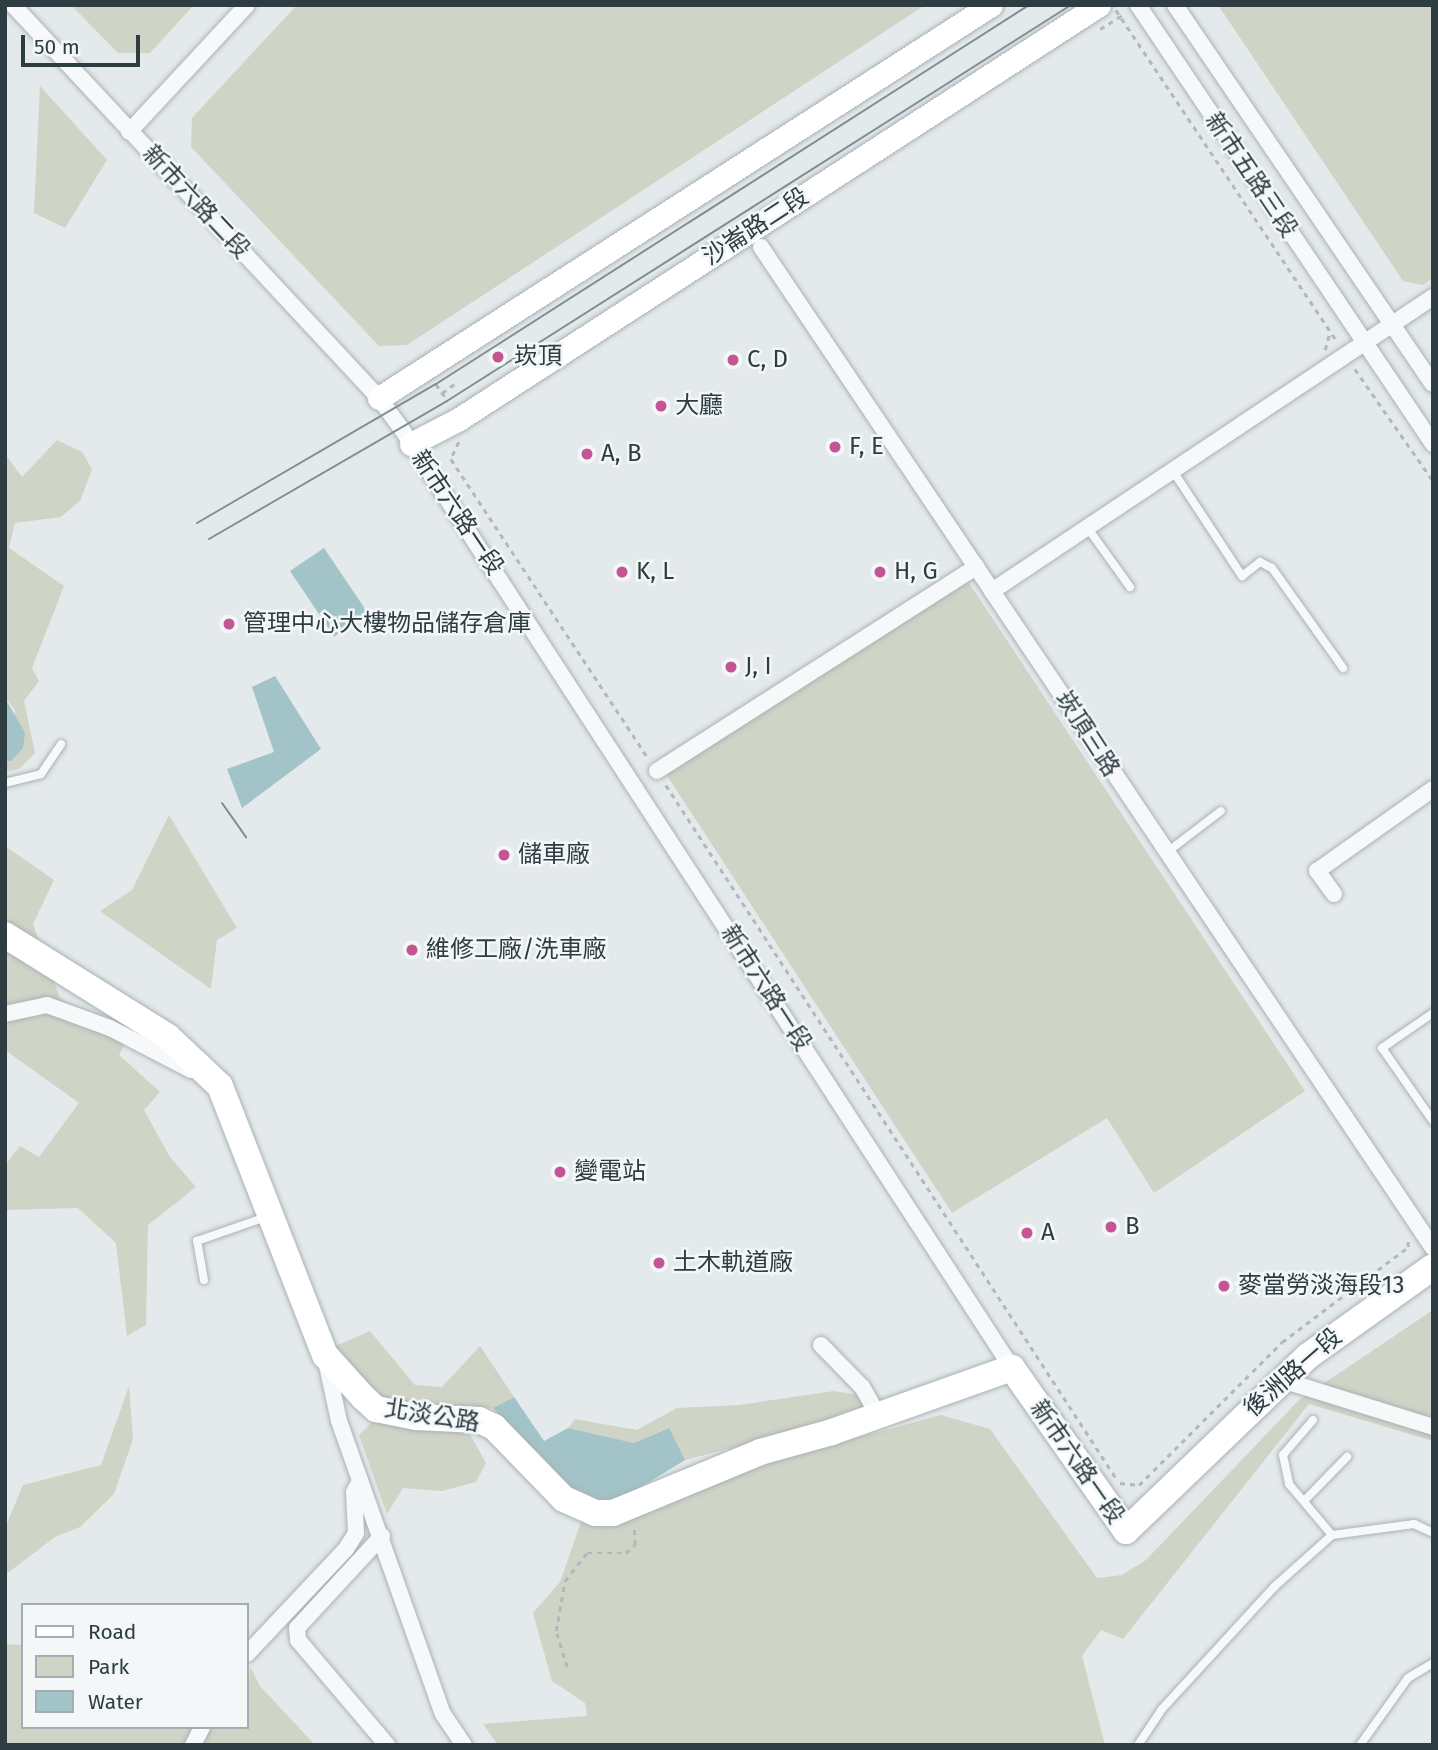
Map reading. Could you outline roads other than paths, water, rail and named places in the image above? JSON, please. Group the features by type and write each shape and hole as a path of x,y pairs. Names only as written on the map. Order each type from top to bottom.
{"main road":[{"name":"北淡公路","path":"5,935 168,1037 220,1086 325,1355 363,1397 376,1409 415,1417 479,1420 494,1427 548,1485 579,1509 613,1513 760,1452 879,1416 1012,1368"},
{"name":"後洲路一段","path":"1163,1491 1282,1380 1367,1311 1433,1267"},
{"name":"新市六路一段","path":"1012,1368 1126,1531 1163,1491"}],"street":[{"name":"新市六路二段","path":"13,5 379,398"},
{"path":"130,132 247,5"},
{"path":"379,398 991,5"},
{"name":"沙崙路二段","path":"411,444 459,430 1099,5"},
{"name":"新市五路三段","path":"1175,5 1433,383"},
{"name":"新市五路三段","path":"1133,8 1433,444"},
{"name":"崁頂三路","path":"761,247 1433,1248"},
{"path":"992,591 1433,297"},
{"name":"新市六路一段","path":"379,398 1012,1368"},
{"path":"657,771 976,567"},
{"path":"1334,894 1317,871 1433,789"},
{"path":"5,1014 47,1005 75,1014 220,1086"},
{"path":"821,1345 862,1387 879,1416"},
{"path":"325,1355 339,1421 443,1714 464,1745"},
{"path":"1282,1380 1433,1427"},
{"path":"339,1421 363,1397"},
{"path":"248,1653 346,1549 356,1533 354,1492 360,1481"},
{"path":"382,1536 311,1608 298,1628 298,1640 387,1745"},
{"path":"193,1745 201,1729"}],"lane":[{"path":"1173,471 1242,576 1260,562 1272,568 1343,668"},
{"path":"1087,527 1130,587"},
{"path":"5,783 41,774 61,744"},
{"path":"1166,853 1221,811"},
{"path":"1433,1013 1382,1048 1433,1121"},
{"path":"204,1280 197,1241 272,1215"},
{"path":"1313,1420 1283,1455 1289,1484 1332,1535"},
{"path":"1304,1501 1346,1457"},
{"path":"1138,1745 1162,1709 1274,1587 1332,1535 1414,1524 1433,1534"},
{"path":"1360,1745 1408,1678 1433,1663"}],"water":[{"path":"324,548 368,613 334,636 290,571"},
{"path":"275,676 321,749 242,808 227,769 274,752 252,687"},
{"path":"5,698 25,733 23,748 11,761 5,761"},
{"path":"514,1397 544,1441 568,1428 634,1443 669,1428 685,1460 623,1498 587,1502 576,1498 493,1408"}],"tram line":[{"path":"197,523 436,384 1029,5"},
{"path":"209,539 447,401 1071,5"},
{"path":"222,803 246,837"}],"place":[{"name":"崁頂","path":"498,357"},
{"name":"C, D","path":"733,360"},
{"name":"大廳","path":"661,406"},
{"name":"F, E","path":"835,447"},
{"name":"A, B","path":"587,454"},
{"name":"K, L","path":"622,572"},
{"name":"H, G","path":"880,572"},
{"name":"管理中心大樓物品儲存倉庫","path":"229,624"},
{"name":"J, I","path":"731,667"},
{"name":"儲車廠","path":"504,855"},
{"name":"維修工廠/洗車廠","path":"412,950"},
{"name":"變電站","path":"560,1172"},
{"name":"B","path":"1111,1227"},
{"name":"A","path":"1027,1233"},
{"name":"土木軌道廠","path":"659,1263"},
{"name":"麥當勞淡海段13","path":"1224,1286"}]}
